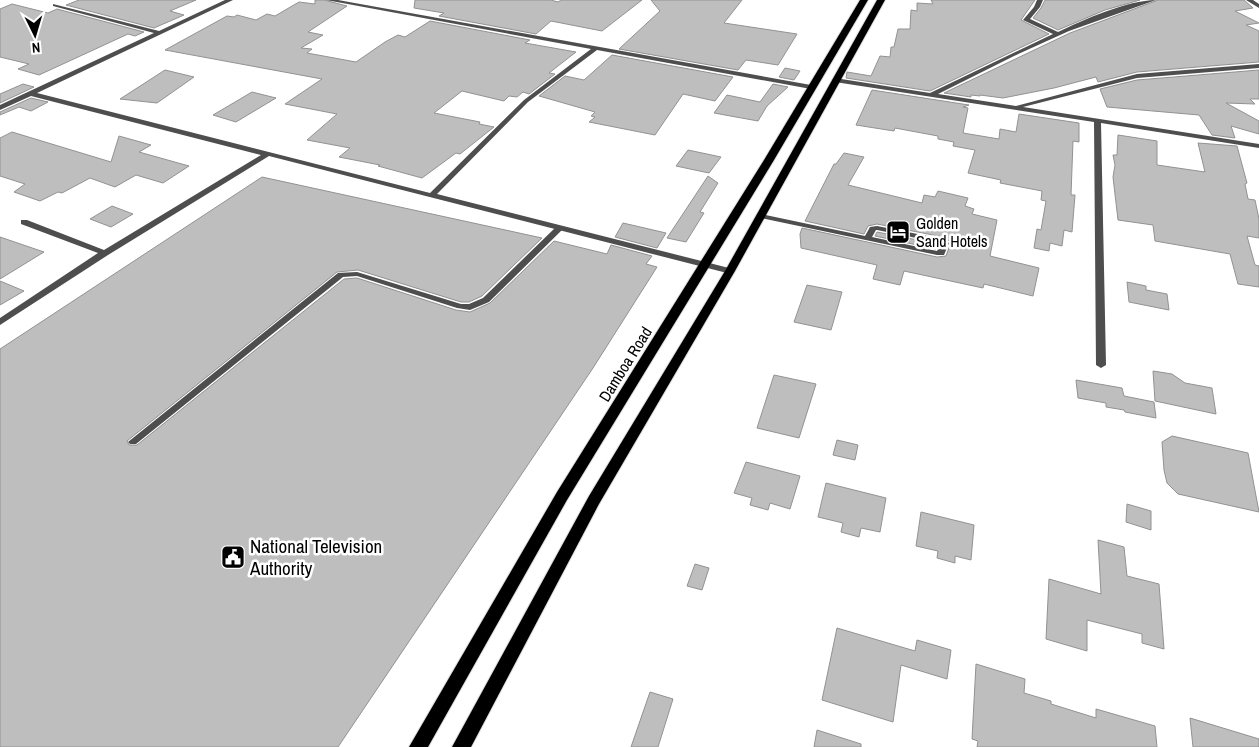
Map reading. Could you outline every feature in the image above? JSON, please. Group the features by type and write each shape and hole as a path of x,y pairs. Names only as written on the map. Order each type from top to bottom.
{"main road":[{"name":"Damboa Road","path":"418,747 562,496 769,160 864,0"},
{"path":"461,747 594,500 730,271 881,0"}],"street":[{"path":"0,108 230,0"},
{"path":"329,0 811,87"},
{"path":"1040,0 1026,20 1058,34"},
{"path":"931,95 1019,51 1058,34 1127,7 1153,0"},
{"path":"1249,0 1259,6"},
{"path":"55,5 159,33"},
{"path":"432,195 526,101 596,48"},
{"path":"1015,107 1137,76 1259,66"},
{"path":"835,80 1259,146"},
{"path":"30,94 730,271"},
{"path":"1097,120 1101,365"},
{"path":"0,322 106,253 269,153"},
{"path":"24,222 106,253"}],"lane":[{"path":"761,216 867,239 937,253 941,253 945,244 943,241 877,228 873,229 867,239"},
{"path":"133,442 341,276 357,274 460,306 470,307 486,300 560,228"}],"building":[{"path":"79,0 196,0 170,11 184,15 154,28 66,5"},
{"path":"315,0 324,0 347,6 308,32 323,35 301,48 312,49 307,53 356,62 385,42 398,35 405,37 430,21 530,40 525,43 576,52 549,73 555,74 529,94 523,92 517,97 509,96 504,101 462,91 434,113 480,122 479,124 494,127 460,154 456,153 422,178 378,166 380,165 339,157 350,148 307,140 337,114 285,104 322,79 165,50 227,16 234,17 237,15 256,20 267,14 275,16 299,2 315,4"},
{"path":"415,0 551,0 558,2 561,0 642,0 602,31 551,21 536,34 439,16 444,13 414,8"},
{"path":"651,0 742,0 724,23 797,34 778,65 746,60 738,70 619,49 660,11"},
{"path":"931,0 1035,0 1021,20 1049,34 930,91 846,78 847,72 871,76 880,56 890,57 891,47 894,47 898,29 910,29 911,10 917,11 917,3 933,4"},
{"path":"1045,0 1140,0 1105,10 1058,30 1033,18"},
{"path":"1158,0 1244,0 1253,8 1235,11 1259,23 1246,25 1259,31 1259,62 1137,72 1098,82 1096,77 1003,98 980,95 971,95 971,97 944,93 1070,33"},
{"path":"12,4 48,13 57,9 144,32 135,36 128,34 39,75 18,69 29,64 0,57 0,9"},
{"path":"612,55 733,77 715,101 683,94 655,135 589,122 595,117 591,116 595,112 539,96 565,76 584,80"},
{"path":"785,68 800,71 794,80 779,77"},
{"path":"165,70 194,77 157,103 120,99"},
{"path":"1259,70 1259,99 1250,99 1255,104 1226,103 1259,121 1259,134 1231,126 1235,138 1212,135 1199,115 1107,107 1100,89 1137,80"},
{"path":"23,84 34,87 0,103 0,94"},
{"path":"773,84 788,87 767,106 758,121 714,113 727,95 760,102"},
{"path":"872,90 969,105 963,107 968,108 963,133 999,139 1000,129 1016,132 1019,114 1079,123 1079,142 1073,141 1071,195 1075,195 1072,232 1064,230 1062,246 1050,243 1049,251 1034,248 1037,229 1041,230 1046,201 1041,200 1042,191 1000,183 1001,180 968,173 975,150 953,146 954,142 938,139 938,136 895,128 894,131 856,125"},
{"path":"252,92 276,98 236,122 213,115"},
{"path":"31,98 48,102 31,111 19,107 0,115 0,112"},
{"path":"12,132 111,162 119,136 151,145 139,152 189,166 163,183 136,175 115,187 90,178 62,193 58,192 40,201 14,192 25,184 0,176 0,138"},
{"path":"1118,135 1157,141 1157,165 1205,172 1198,143 1237,146 1247,183 1245,184 1248,199 1255,200 1259,219 1259,238 1247,236 1255,265 1259,266 1259,287 1238,284 1230,254 1155,241 1153,225 1118,220 1113,177 1115,165 1113,155 1117,155"},
{"path":"688,150 721,157 709,173 676,166"},
{"name":"Golden Sand Hotels","path":"844,153 864,157 848,185 922,203 924,195 935,197 938,191 968,198 965,206 974,209 972,214 997,220 990,256 1039,268 1033,296 984,284 983,288 904,271 900,285 873,279 877,265 801,248 800,234 802,228 937,257 946,256 951,242 943,237 877,224 868,226 864,234 805,221 834,164"},
{"path":"708,176 718,183 700,212 704,213 686,242 667,238"},
{"name":"National Television Authority","path":"262,177 542,238 482,296 469,302 461,302 358,270 337,272 127,441 129,445 137,445 344,279 357,278 456,310 470,312 490,303 554,241 607,254 611,245 652,256 646,264 657,267 593,368 338,747 0,747 0,349"},
{"path":"112,206 133,214 111,227 90,219"},
{"path":"623,223 666,233 657,248 615,237"},
{"path":"877,232 938,244 936,249 875,236"},
{"path":"0,237 44,252 0,279"},
{"path":"0,281 24,291 0,305"},
{"path":"1127,282 1146,286 1146,290 1167,294 1169,310 1129,302"},
{"path":"807,285 842,292 831,330 794,322"},
{"path":"1153,371 1172,374 1185,383 1212,388 1216,414 1155,401"},
{"path":"774,375 816,384 799,438 757,428"},
{"path":"1076,380 1122,388 1124,396 1154,402 1156,418 1106,407 1106,403 1078,398"},
{"path":"1172,436 1248,453 1259,512 1178,494 1167,483 1164,470 1162,442"},
{"path":"837,440 858,445 855,460 833,455"},
{"path":"746,462 800,476 790,509 770,503 768,510 750,505 752,498 734,493"},
{"path":"826,483 886,498 880,532 861,528 859,537 841,532 843,523 818,517"},
{"path":"1127,504 1151,511 1151,530 1126,522"},
{"path":"921,512 974,525 971,560 955,556 955,563 937,558 938,551 916,546"},
{"path":"1098,540 1124,547 1127,576 1159,584 1164,649 1142,643 1142,634 1087,620 1087,651 1046,639 1049,579 1101,594"},
{"path":"695,564 709,568 702,590 687,586"},
{"path":"837,628 915,651 917,640 951,650 947,679 901,665 893,722 822,700"},
{"path":"976,664 1025,679 1024,693 1051,701 1051,704 1096,718 1096,709 1155,726 1157,747 977,747 978,741 972,739"},
{"path":"650,692 673,699 658,747 631,747"},
{"path":"1190,718 1259,739 1259,747 1193,747"},
{"path":"817,730 861,744 861,747 814,747"}],"place":[{"name":"Golden Sand Hotels","path":"898,232"},
{"name":"National Television Authority","path":"233,557"}]}
